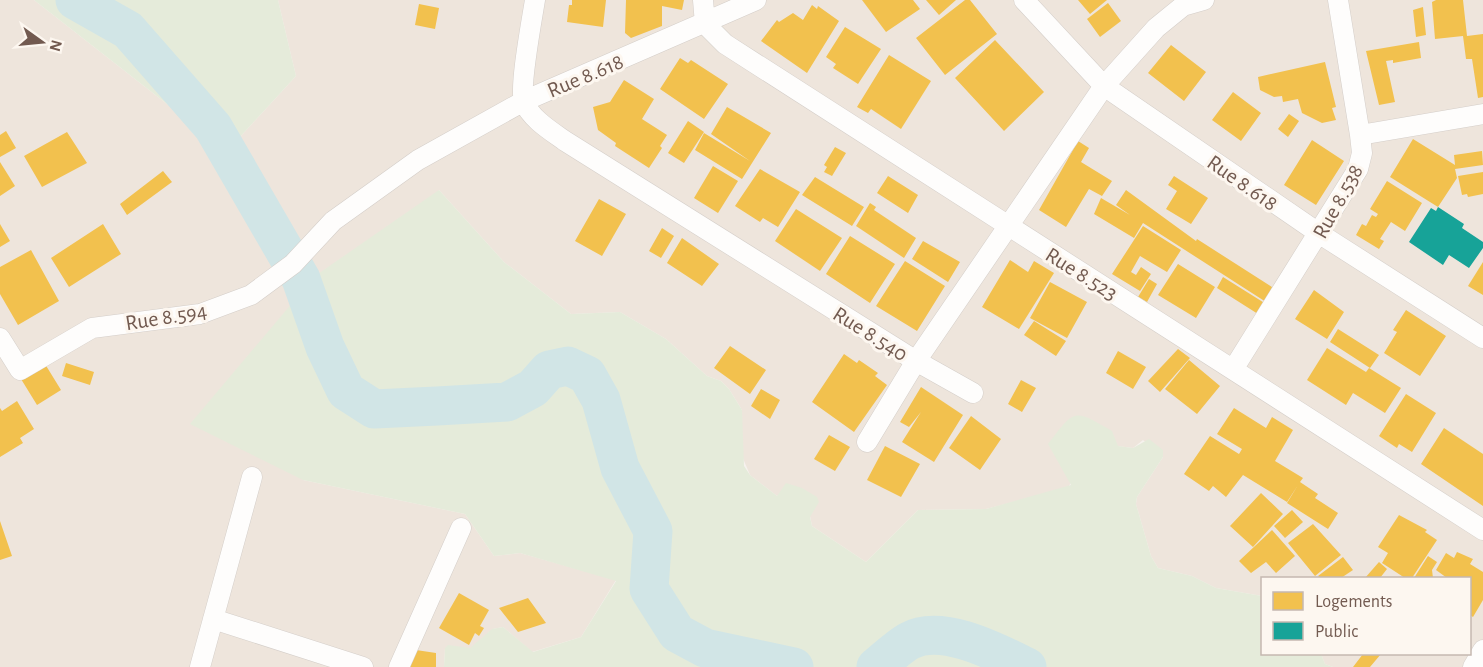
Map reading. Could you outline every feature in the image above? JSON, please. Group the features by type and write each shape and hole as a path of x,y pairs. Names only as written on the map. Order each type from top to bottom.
{"street":[{"path":"524,101 526,51 535,0"},
{"path":"703,0 705,24"},
{"name":"Rue 8.618","path":"418,160 524,101 756,0"},
{"name":"Rue 8.618","path":"1024,0 1104,86 1320,234 1483,338"},
{"name":"Rue 8.540","path":"524,101 537,120 565,141 916,361 1006,226 1104,86 1156,28 1183,6 1204,0"},
{"path":"1338,0 1360,135"},
{"name":"Rue 8.523","path":"705,24 724,44 1483,530"},
{"name":"Rue 8.538","path":"1233,368 1320,234 1358,169 1362,153 1360,135 1483,114"},
{"name":"Rue 8.594","path":"0,338 20,370 92,327 200,314 230,304 251,295 293,264 333,221 418,160"},
{"path":"867,442 916,361 973,393"},
{"path":"200,667 252,477"},
{"path":"399,667 461,528"},
{"path":"213,619 363,667"},
{"path":"1473,667 1483,650"}],"shaded area":[{"path":"0,0 34,0 227,151 296,76 278,0 1483,0 1483,667 1333,667 1325,664 1321,655 1471,655 1471,577 1261,577 1261,596 1216,588 1192,576 1158,568 1151,556 1136,504 1137,497 1163,457 1143,440 1133,448 1117,446 1071,482 1068,488 986,509 918,510 866,562 812,526 810,516 818,502 780,494 777,496 750,475 742,456 742,410 721,381 707,376 666,339 620,312 571,314 504,262 439,190 303,480 465,514 494,556 520,553 616,580 581,637 532,652 503,627 493,629 470,649 445,648 444,667 0,667"}],"green space":[{"path":"34,0 278,0 296,76 227,151"},
{"path":"439,190 504,262 571,314 620,312 666,339 707,376 721,381 742,410 744,466 750,475 777,496 786,483 802,488 817,497 819,502 810,517 812,526 866,562 918,510 986,509 1071,485 1048,444 1070,418 1082,416 1089,418 1112,431 1118,446 1133,448 1149,439 1163,450 1163,457 1137,497 1136,504 1151,556 1158,568 1192,576 1216,588 1261,596 1261,655 1321,655 1325,664 1333,667 444,667 445,648 448,645 470,648 492,629 503,627 533,652 581,637 616,581 520,553 494,556 465,514 303,480 190,424 315,276"}],"building: Logements":[{"path":"572,0 606,0 603,27 567,22 569,5 572,5"},
{"path":"626,0 684,0 682,10 662,6 662,26 631,38 625,33"},
{"path":"862,0 913,0 920,9 886,32"},
{"path":"926,0 956,0 939,15"},
{"path":"965,0 970,0 997,34 945,75 916,38"},
{"path":"1078,0 1107,0 1090,14"},
{"path":"1463,0 1467,36 1483,34 1483,97 1478,98 1472,59 1466,59 1463,36 1435,39 1432,2"},
{"path":"1108,3 1121,21 1100,37 1087,19"},
{"path":"419,4 439,8 435,29 415,25"},
{"path":"812,5 817,9 818,6 839,21 807,73 761,41 777,20 779,22 793,13 803,20"},
{"path":"1423,7 1426,35 1416,37 1413,10"},
{"path":"845,27 881,49 858,84 833,68 836,64 826,57"},
{"path":"995,40 1044,92 1004,131 955,78"},
{"path":"1419,42 1421,58 1393,63 1393,60 1386,61 1395,102 1379,105 1366,51"},
{"path":"1171,45 1206,72 1184,101 1148,73"},
{"path":"889,55 931,81 901,129 871,109 868,113 857,107"},
{"path":"680,58 688,63 691,60 728,84 704,119 660,89"},
{"path":"1325,62 1336,107 1332,108 1336,120 1322,123 1302,113 1298,99 1283,102 1282,96 1274,97 1260,90 1258,77"},
{"path":"624,80 654,99 642,119 667,135 660,146 662,148 649,168 615,146 616,143 598,130 593,107 610,102"},
{"path":"1233,92 1261,113 1241,141 1212,120"},
{"path":"727,107 771,133 742,179 695,150 704,133 750,161 711,134"},
{"path":"1289,114 1299,121 1288,137 1278,129"},
{"path":"688,121 704,132 684,163 668,153"},
{"path":"6,131 16,148 0,157 0,135"},
{"path":"67,132 87,163 42,187 24,156"},
{"path":"1413,139 1455,165 1454,155 1482,151 1483,165 1455,169 1457,178 1438,207 1390,177"},
{"path":"1312,140 1344,161 1316,205 1284,185"},
{"path":"1078,141 1089,148 1081,162 1112,181 1102,196 1089,189 1066,227 1039,210"},
{"path":"835,147 846,153 832,176 824,172 827,167 824,165"},
{"path":"0,162 15,186 0,196"},
{"path":"713,166 738,181 718,213 694,198"},
{"path":"760,169 800,192 778,227 763,218 760,222 735,206"},
{"path":"163,171 172,182 127,215 120,204"},
{"path":"1483,172 1483,194 1468,197 1467,194 1462,195 1458,176"},
{"path":"888,176 918,195 908,213 877,193"},
{"path":"1174,176 1208,198 1191,224 1166,209 1177,191 1168,185"},
{"path":"815,177 864,207 852,226 802,195"},
{"path":"1387,181 1422,203 1405,231 1391,222 1380,239 1384,241 1379,249 1356,235 1362,224 1366,226 1372,215 1376,217 1378,214 1370,209"},
{"path":"1126,190 1196,241 1197,239 1275,289 1266,302 1143,223 1134,238 1094,214 1101,198 1130,215 1116,205"},
{"path":"599,199 626,214 602,256 575,241"},
{"path":"870,203 876,207 874,210 916,238 904,258 856,226"},
{"path":"796,209 842,238 820,271 775,241"},
{"path":"0,224 10,241 0,247"},
{"path":"103,224 121,254 69,287 51,258"},
{"path":"1143,226 1181,250 1167,272 1140,256 1131,272 1136,275 1141,267 1151,274 1140,291 1112,274"},
{"path":"662,228 674,236 661,258 649,251"},
{"path":"850,236 895,264 870,303 826,274"},
{"path":"682,238 719,264 702,286 667,263"},
{"path":"923,241 960,262 948,282 912,259"},
{"path":"31,250 59,301 18,325 0,294 0,267"},
{"path":"1010,260 1028,272 1034,261 1054,273 1019,329 982,307"},
{"path":"905,261 945,286 917,331 876,306"},
{"path":"1483,262 1483,295 1468,286"},
{"path":"1178,264 1215,287 1196,318 1158,295"},
{"path":"1223,277 1266,304 1258,314 1217,288"},
{"path":"1149,279 1157,284 1147,302 1138,297"},
{"path":"1050,282 1087,302 1067,338 1030,318"},
{"path":"1314,290 1344,312 1327,339 1295,319"},
{"path":"1406,310 1446,336 1420,376 1384,353 1397,332 1393,330"},
{"path":"1034,321 1066,341 1056,356 1024,335"},
{"path":"1338,329 1379,355 1370,368 1330,342"},
{"path":"730,346 766,370 750,394 714,368"},
{"path":"1327,348 1366,372 1369,368 1401,388 1385,413 1353,393 1346,405 1307,380"},
{"path":"1178,349 1190,358 1160,392 1148,381"},
{"path":"1118,351 1146,367 1133,389 1106,373"},
{"path":"844,354 857,363 859,360 878,373 875,376 887,385 854,432 812,402"},
{"path":"1189,360 1220,386 1197,414 1165,389"},
{"path":"66,363 94,372 90,385 62,376"},
{"path":"45,364 61,390 37,405 21,379"},
{"path":"1021,380 1036,388 1022,412 1008,404"},
{"path":"921,387 963,415 934,462 902,442 921,412 909,427 900,422"},
{"path":"761,389 780,400 770,419 751,406"},
{"path":"1406,394 1436,413 1412,452 1399,444 1397,448 1379,436"},
{"path":"17,401 34,429 20,438 23,443 0,457 0,408 2,411"},
{"path":"1234,408 1266,428 1272,417 1293,430 1275,461 1303,478 1300,482 1318,494 1315,498 1338,513 1328,529 1287,503 1298,485 1287,502 1243,475 1226,497 1213,486 1209,491 1184,474 1210,436 1239,454 1242,449 1217,434"},
{"path":"971,416 1001,439 980,470 949,448"},
{"path":"1444,428 1483,454 1483,506 1421,464"},
{"path":"829,435 850,447 835,471 814,459"},
{"path":"885,446 920,464 901,497 867,480"},
{"path":"1261,493 1283,514 1253,547 1230,526"},
{"path":"1292,510 1303,522 1285,538 1274,526"},
{"path":"1399,515 1427,530 1425,532 1437,540 1413,577 1403,577 1382,563 1388,553 1378,547"},
{"path":"0,521 12,556 0,560"},
{"path":"1313,524 1341,555 1315,576 1288,543"},
{"path":"1272,530 1295,556 1276,573 1266,562 1251,573 1239,561"},
{"path":"1457,552 1473,559 1470,564 1483,572 1483,600 1473,617 1471,616 1471,577 1446,577 1436,570 1446,553 1454,558"},
{"path":"1428,556 1437,562 1432,570 1433,577 1415,577"},
{"path":"1343,557 1353,570 1342,577 1318,576"},
{"path":"1379,562 1387,569 1381,577 1366,577"},
{"path":"459,593 489,610 480,626 484,628 479,636 475,633 469,645 439,628"},
{"path":"528,598 546,623 518,632 499,608"},
{"path":"416,650 436,653 436,667 410,667"},
{"path":"1362,655 1380,655 1370,667 1353,667"}],"building: Public":[{"path":"1438,207 1464,224 1462,228 1483,242 1483,248 1469,268 1449,255 1443,265 1409,242 1431,208 1436,211"}],"waterway":[{"path":"75,0 128,30 213,127 301,279 325,347 346,391 374,409 507,402 533,388 549,370 568,366 587,375 601,400 620,468 653,531 649,589 677,633 705,648 794,667"},
{"path":"876,667 909,641 922,636 937,635 953,637 985,647 1027,667"}]}
